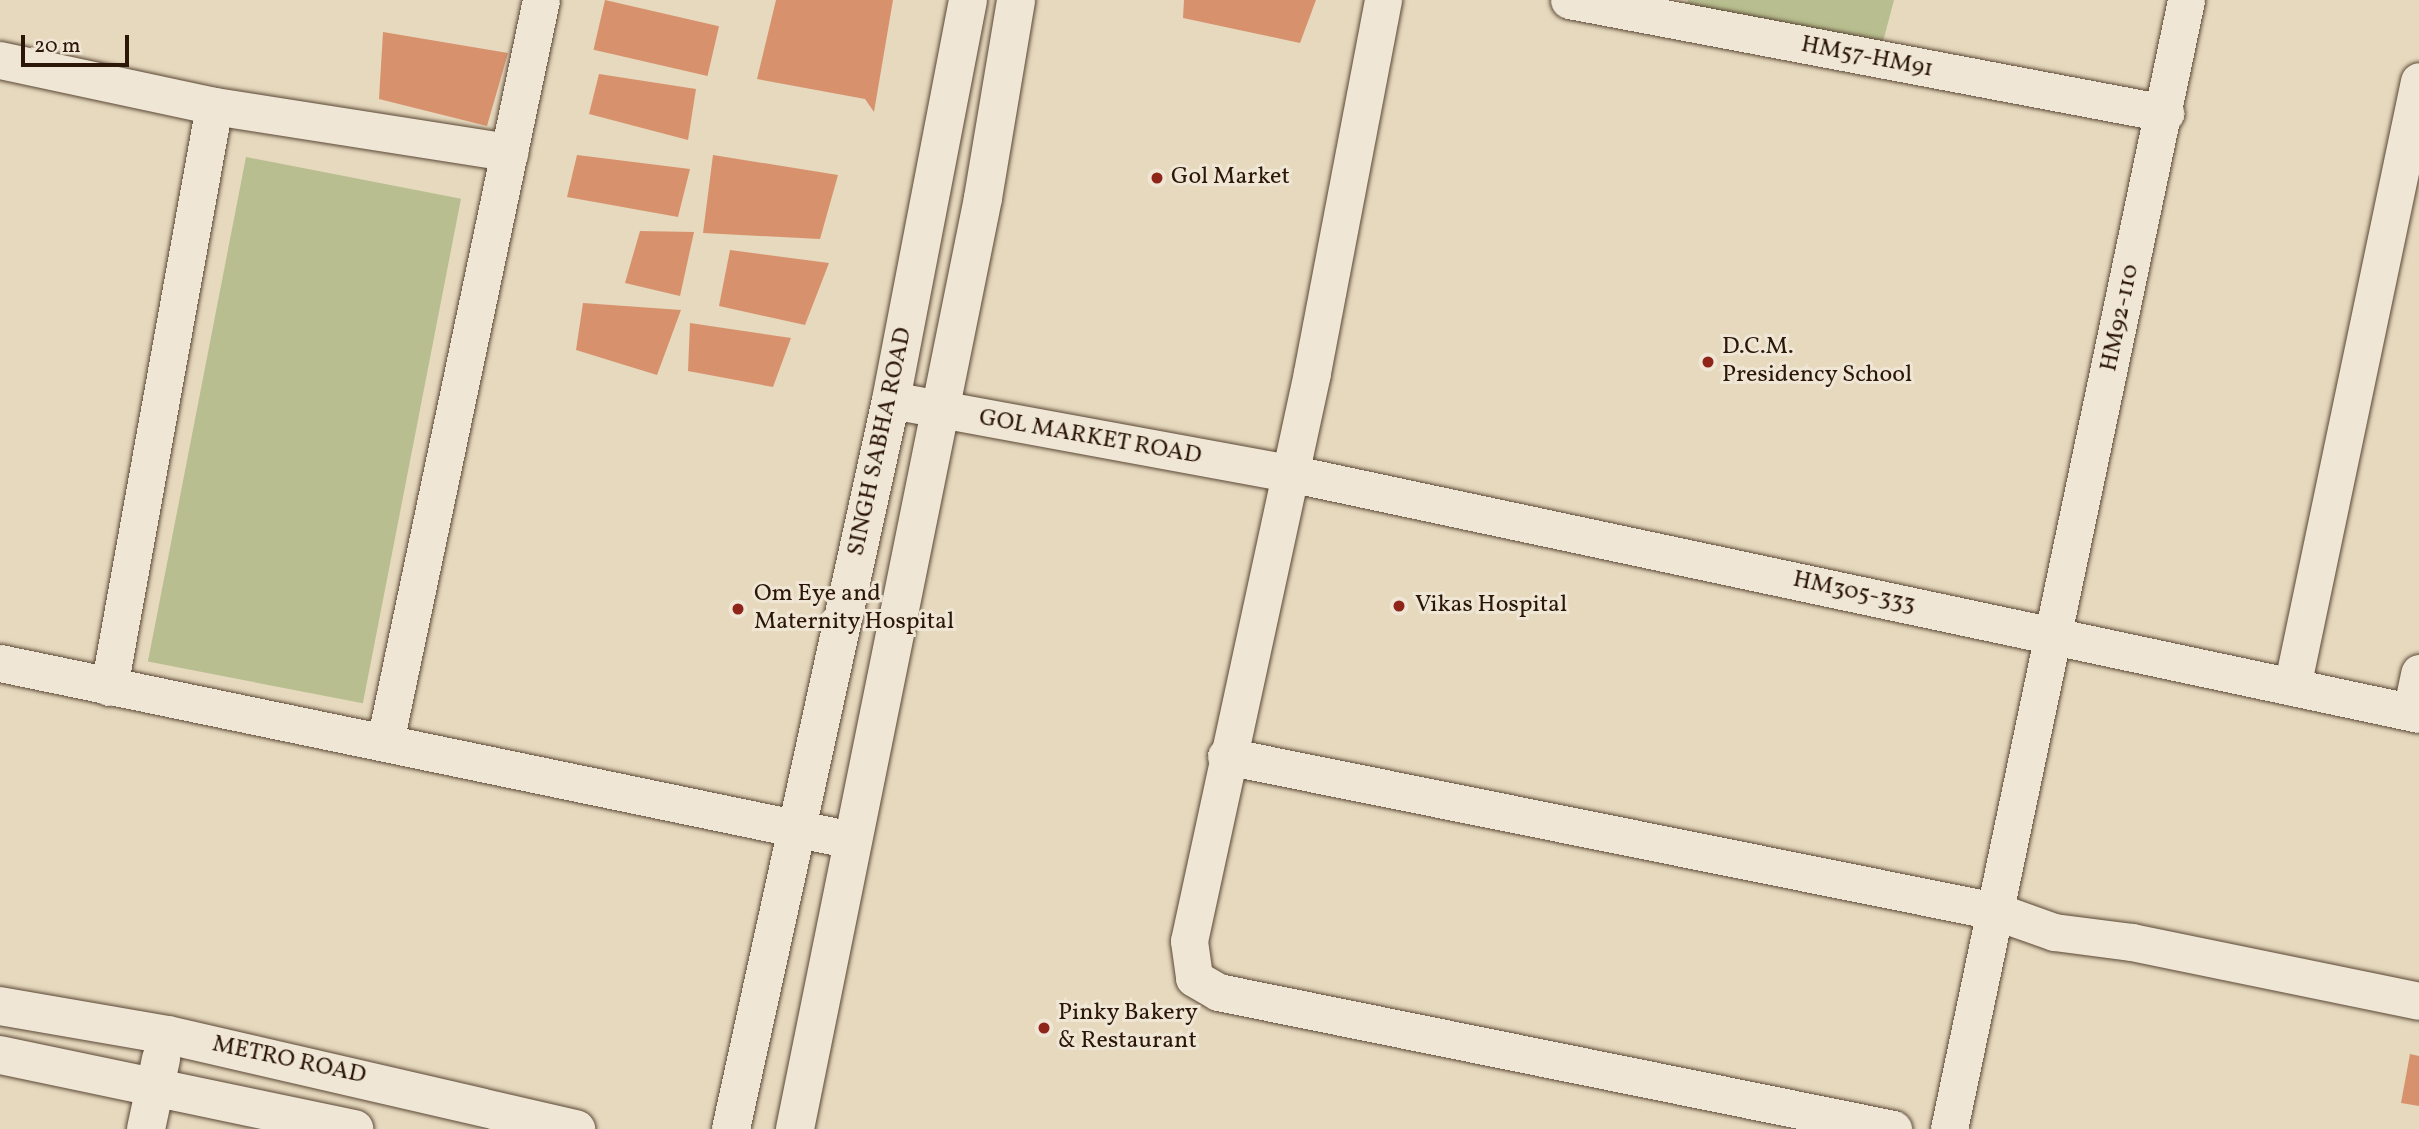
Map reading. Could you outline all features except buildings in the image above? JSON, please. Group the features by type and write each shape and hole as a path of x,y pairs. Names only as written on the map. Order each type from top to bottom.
{"street":[{"path":"385,742 541,0"},
{"name":"SINGH SABHA ROAD","path":"731,1129 799,832 891,400 968,0"},
{"name":"SINGH SABHA ROAD","path":"795,1129 983,198 1016,0"},
{"path":"1383,0 1289,473 1189,942 1189,964 1201,986 1893,1129"},
{"name":"HM57-HM91","path":"1569,0 2165,113"},
{"name":"HM92-110","path":"1949,1129 2165,113 2186,0"},
{"path":"0,60 214,106 509,152"},
{"path":"2292,687 2404,220 2419,80"},
{"path":"109,687 214,106"},
{"name":"GOL MARKET ROAD","path":"891,400 938,411 1289,473"},
{"name":"HM305-333","path":"1289,473 2415,713"},
{"path":"0,663 385,742 799,832 852,840"},
{"path":"2415,713 2419,673"},
{"path":"1227,756 1556,826 1995,911 2054,932 2132,942 2419,1001"},
{"name":"METRO ROAD","path":"0,1006 168,1035 576,1129"},
{"path":"146,1129 168,1035"},
{"path":"0,1055 155,1085 354,1129"}],"green space":[{"path":"1688,0 1894,0 1881,49 1687,6"},
{"path":"246,157 461,199 363,703 148,662"}],"place":[{"name":"Gol Market","path":"1157,178"},
{"name":"D.C.M. Presidency School","path":"1708,362"},
{"name":"Vikas Hospital","path":"1399,606"},
{"name":"Om Eye and Maternity Hospital","path":"738,609"},
{"name":"Pinky Bakery & Restaurant","path":"1044,1028"}]}
